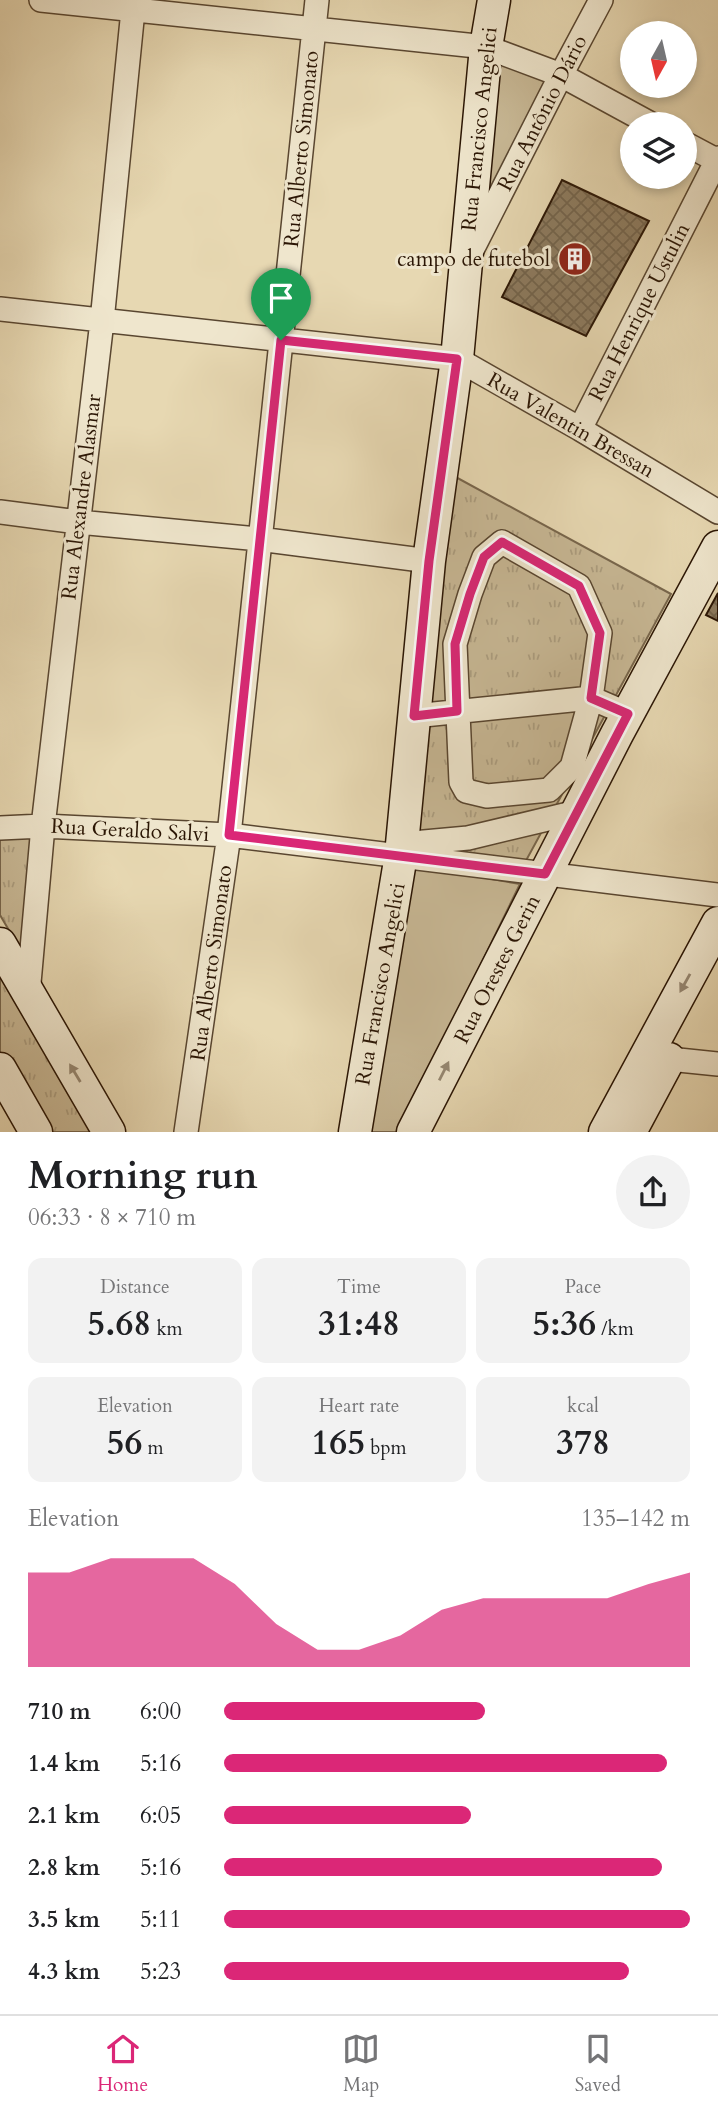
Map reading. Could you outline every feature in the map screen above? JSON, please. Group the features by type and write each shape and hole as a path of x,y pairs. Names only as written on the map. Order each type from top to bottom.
{"street":[{"path":"41,0 133,4 313,29 486,47 561,75 629,112"},
{"name":"Rua Alberto Simonato","path":"186,1132 229,835 317,0"},
{"name":"Rua Francisco Angelici","path":"355,1132 402,850 429,561 457,359 486,47 494,0"},
{"name":"Rua Antônio Dário","path":"465,264 601,0"},
{"name":"Rua Alexandre Alasmar","path":"28,994 43,826 102,321 133,4"},
{"path":"697,150 718,160"},
{"name":"Rua Henrique Ustulin","path":"580,429 718,160"},
{"name":"Rua Valentin Bressan","path":"0,309 457,359 718,512"},
{"path":"0,512 259,539 429,561"},
{"path":"502,542 579,586 600,633 591,698 572,767 550,790 488,796 466,791 460,774 455,644 484,557 502,542"},
{"name":"Rua Orestes Gerin","path":"413,1132 545,864 577,812 718,547"},
{"path":"414,716 591,698 628,714"},
{"path":"402,850 468,838 577,812"},
{"name":"Rua Geraldo Salvi","path":"0,828 43,826 229,835 402,850"},
{"path":"402,850 545,864 718,895"},
{"path":"605,1132 718,923"},
{"path":"0,944 109,1132"},
{"path":"631,1132 718,968"},
{"path":"669,1059 718,1065"},
{"path":"0,1069 36,1132"}],"green space":[{"path":"487,52 552,74 471,241"},
{"path":"452,475 671,594 522,868 406,851"},
{"path":"0,833 37,834 20,949 0,915"},
{"path":"412,865 520,884 399,1132 357,1132"},
{"path":"0,964 100,1132 41,1132 0,1058"}],"building":[{"name":"campo de futebol","path":"562,180 649,221 586,336 502,297"},
{"path":"718,593 718,621 706,615"}],"place":[{"name":"campo de futebol","path":"575,259"}],"route":[{"path":"281,340 457,359 429,561 414,716 457,711 455,644 484,557 502,542 579,586 600,633 591,698 628,714 545,874 229,835 281,340"}]}
